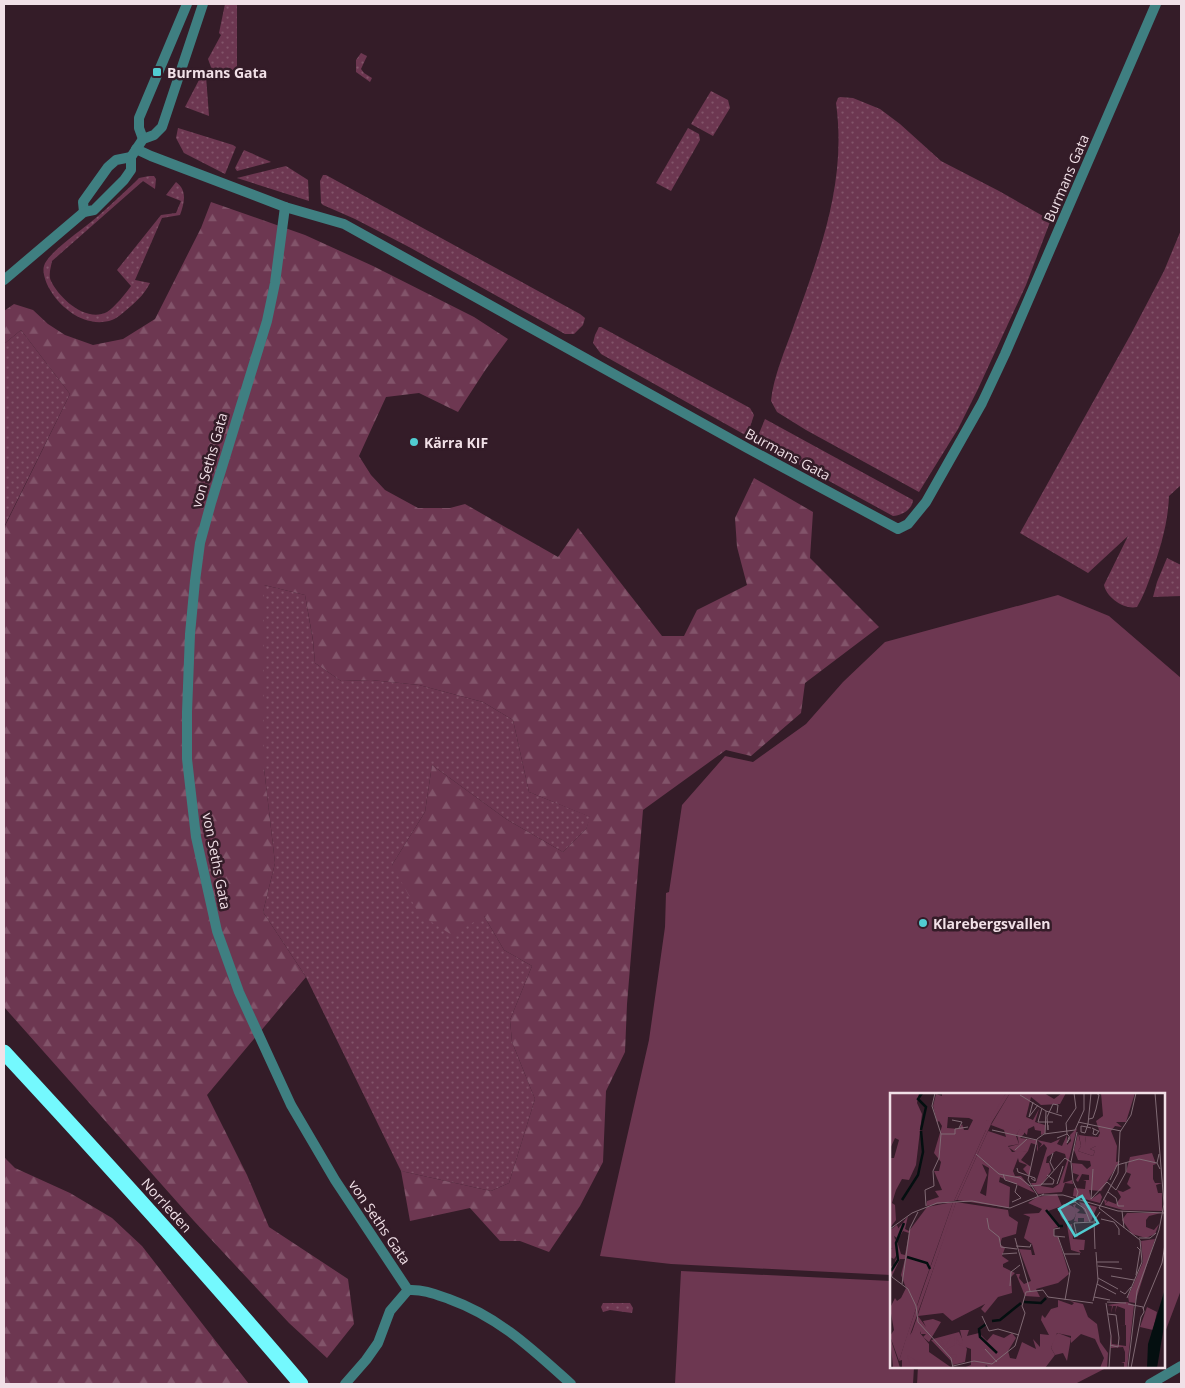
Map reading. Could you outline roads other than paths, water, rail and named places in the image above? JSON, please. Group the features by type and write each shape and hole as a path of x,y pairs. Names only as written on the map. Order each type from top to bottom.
{"highway":[{"name":"Norrleden","path":"4,1052 141,1200 301,1384"}],"street":[{"path":"143,139 139,128 139,118 187,4"},
{"path":"4,280 84,212 94,210 124,180 131,170 134,153 143,139 154,135 162,127 204,4"},
{"name":"Burmans Gata","path":"134,153 285,207 344,224 747,448 898,529 908,524 926,502 982,402 1005,354 1156,4"},
{"path":"84,212 83,202 108,167 116,160 134,153"},
{"name":"von Seths Gata","path":"285,207 275,283 267,321 210,503 200,543 190,634 187,759 196,837 217,931 239,992 291,1105 335,1180 408,1290"},
{"path":"346,1384 378,1343 390,1312 408,1290 426,1291 461,1303 488,1316 523,1340 571,1384"},
{"path":"1150,1384 1181,1366"}],"place":[{"name":"Burmans Gata","path":"157,72"},
{"name":"Kärra KIF","path":"414,442"},
{"name":"Klarebergsvallen","path":"923,923"}]}
